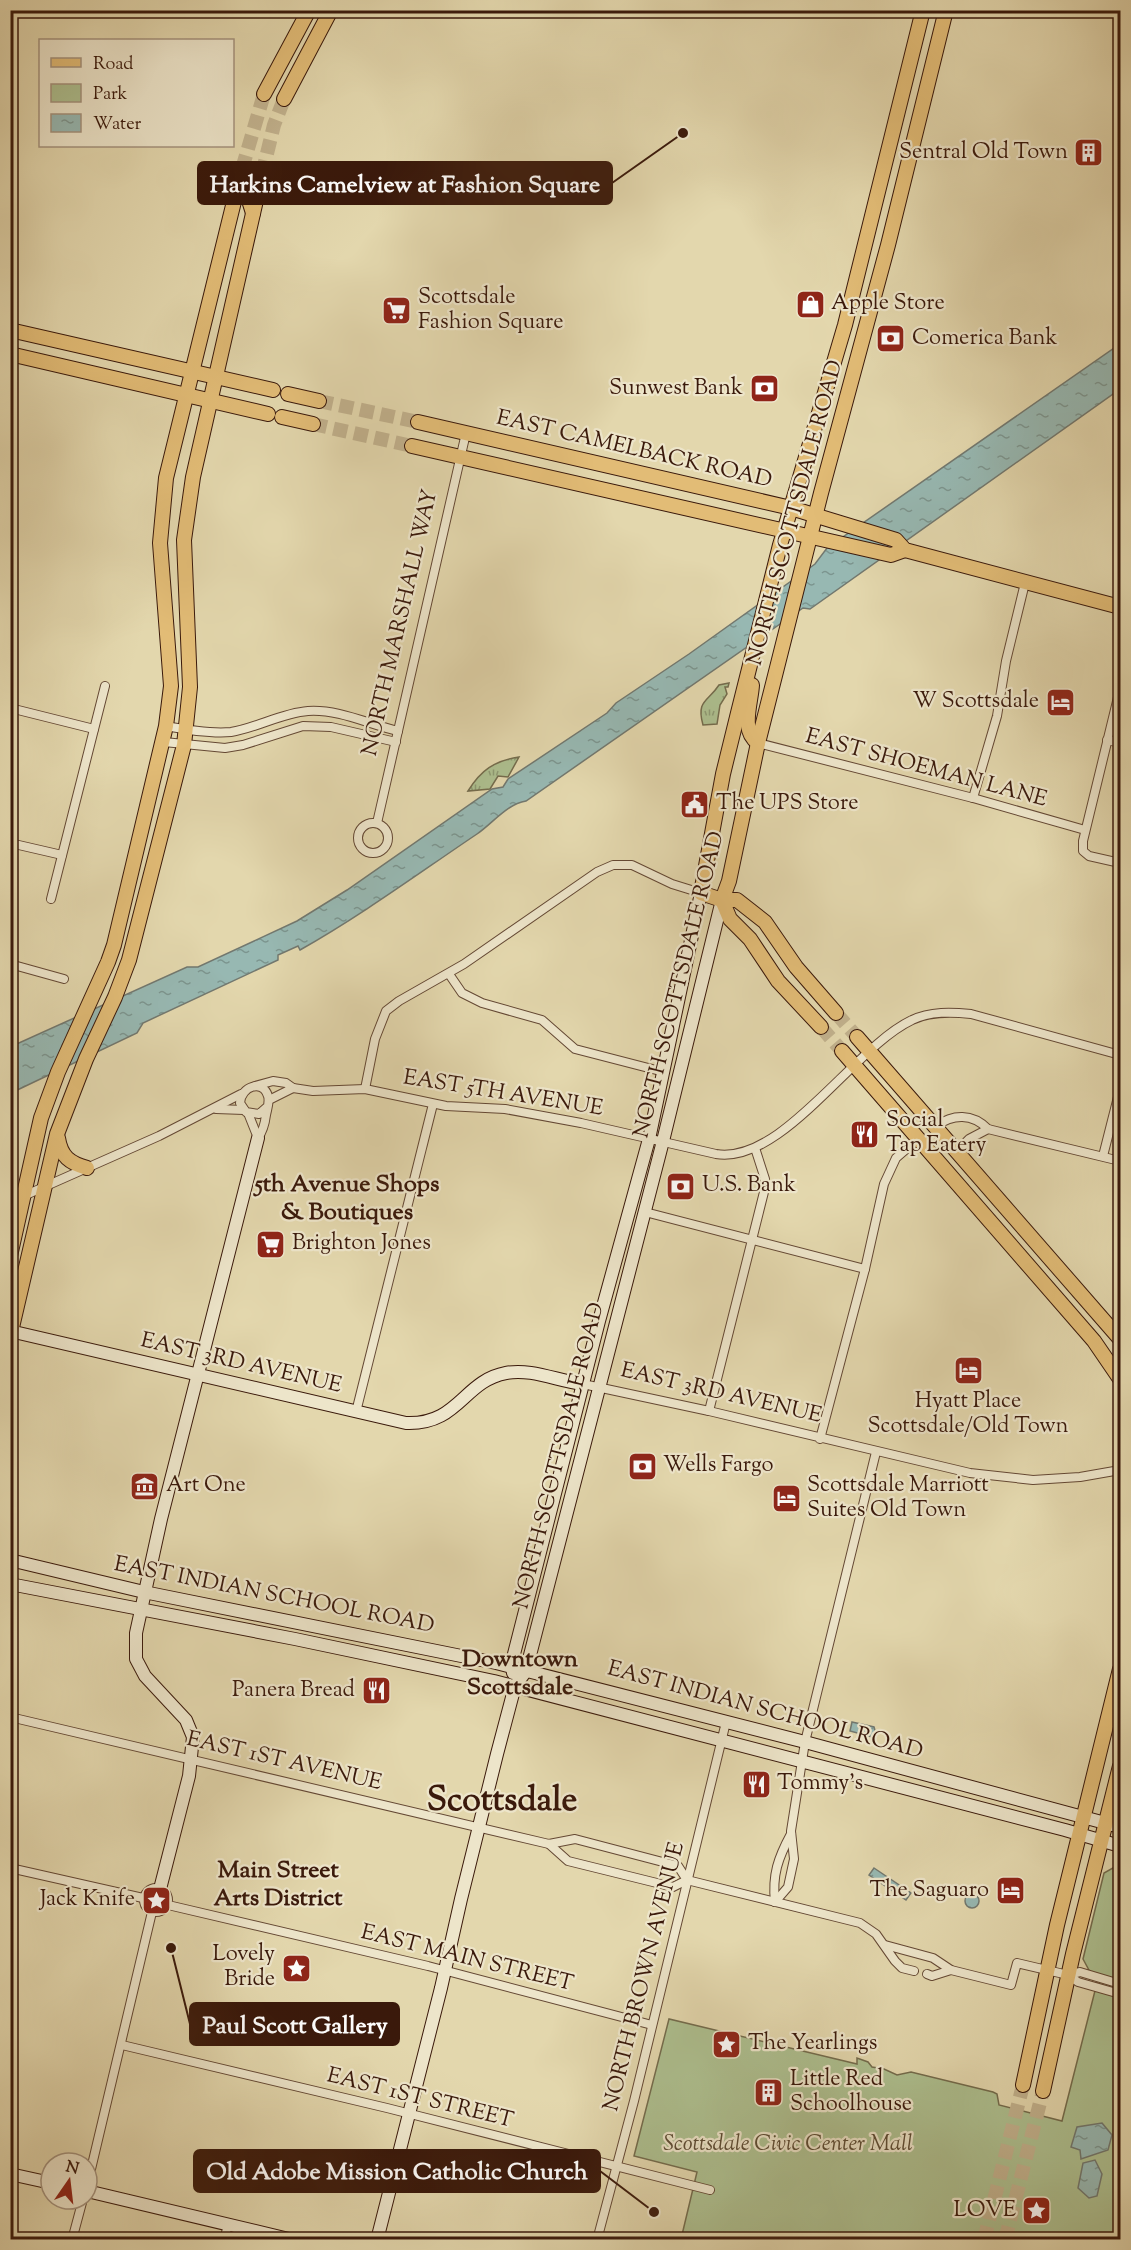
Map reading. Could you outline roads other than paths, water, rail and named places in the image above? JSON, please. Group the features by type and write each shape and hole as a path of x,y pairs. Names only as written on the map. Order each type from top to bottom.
{"main road":[{"path":"264,94 309,10"},
{"path":"284,99 331,10"},
{"name":"NORTH SCOTTSDALE ROAD","path":"515,1686 512,1667 583,1384 649,1139 701,893 723,774 767,596 845,325 923,10"},
{"name":"NORTH SCOTTSDALE ROAD","path":"377,2240 445,1970 478,1827 515,1686 526,1671 645,1212 722,900 729,881 758,743 802,569 816,537 815,515 875,296 946,10"},
{"path":"11,1252 42,1118 58,1072 114,945 164,742 171,686 160,543 166,478 236,192 252,172 246,191 253,213 193,477 184,540 190,687 184,745 129,960 115,997 86,1059 57,1134 11,1333"},
{"path":"236,192 245,214 234,262 239,270"},
{"path":"10,330 273,390"},
{"path":"10,354 268,414"},
{"path":"288,394 319,401"},
{"path":"282,417 313,424"},
{"name":"EAST CAMELBACK ROAD","path":"418,422 791,508 896,540 905,550 1120,607"},
{"name":"EAST CAMELBACK ROAD","path":"412,446 891,555 905,550"},
{"path":"750,664 752,687 747,727 750,736 758,743"},
{"path":"701,893 722,900 737,900 765,922 796,967 836,1013"},
{"path":"722,900 730,919 750,939 778,981 821,1027"},
{"path":"857,1037 1120,1339"},
{"path":"842,1051 1094,1341 1120,1379"},
{"path":"57,1134 59,1149 66,1159 87,1168"},
{"path":"160,1889 192,1759 193,1737 191,1727 145,1676 136,1659 136,1633 144,1592 258,1138"},
{"path":"10,1232 11,1252"},
{"name":"EAST 3RD AVENUE","path":"11,1333 406,1424 432,1421 442,1417 476,1387 496,1376 513,1372 526,1372 583,1384"},
{"name":"EAST INDIAN SCHOOL ROAD","path":"10,1560 144,1592 512,1667 806,1742 1114,1825"},
{"name":"EAST INDIAN SCHOOL ROAD","path":"10,1584 352,1651 515,1686 1120,1846"},
{"path":"352,1651 356,1634"},
{"path":"1023,2085 1047,1971 1120,1669"},
{"path":"1043,2091 1068,1975 1102,1841 1114,1825 1120,1766"},
{"path":"10,2174 39,2180"},
{"path":"99,2195 293,2240"}],"street":[{"name":"NORTH MARSHALL WAY","path":"377,823 466,433"},
{"path":"973,798 997,716 1006,661 1025,583"},
{"path":"51,899 105,686"},
{"path":"1120,689 1085,830 1083,851 1089,856 1120,863"},
{"path":"10,708 94,729"},
{"path":"166,726 186,730 231,732 287,715 319,711 335,712 398,731"},
{"path":"164,742 225,748 256,741 289,728 303,726 331,727 396,742"},
{"path":"1107,740 1120,743"},
{"name":"EAST SHOEMAN LANE","path":"758,743 973,798 1085,830"},
{"path":"10,843 62,855"},
{"path":"365,1089 375,1040 386,1011 399,1001 449,974 597,872 613,865 632,866 672,884 701,893"},
{"path":"10,964 64,979"},
{"path":"449,974 462,993 482,1003 542,1020 575,1049 664,1072"},
{"name":"EAST 5TH AVENUE","path":"255,1086 273,1081 286,1083 293,1088 321,1092 365,1089 434,1104 505,1109 733,1155 755,1148 774,1137 870,1051 914,1019 955,1012 971,1014 1120,1055"},
{"path":"216,1109 219,1104 241,1094 247,1088 255,1086 265,1090 268,1104 265,1122 258,1138"},
{"path":"10,1202 216,1109 259,1114 268,1104 293,1088"},
{"path":"1102,1156 1120,1089"},
{"path":"241,1094 240,1102 258,1138"},
{"path":"356,1412 434,1104"},
{"path":"936,1126 946,1119 960,1116 981,1122 988,1128 1120,1161"},
{"path":"957,1151 969,1139 988,1128"},
{"path":"820,1439 865,1269 884,1184 896,1158 918,1139"},
{"path":"709,1411 765,1188 765,1179 755,1148"},
{"path":"645,1212 865,1269"},
{"name":"EAST 3RD AVENUE","path":"583,1384 709,1411 970,1473 1033,1480 1080,1477 1120,1470"},
{"path":"775,1902 788,1887 794,1859 791,1834 806,1742 876,1452"},
{"name":"EAST 1ST AVENUE","path":"10,1717 549,1844 575,1839 678,1866 687,1880"},
{"name":"NORTH BROWN AVENUE","path":"597,2240 726,1722"},
{"path":"775,1902 773,1882 780,1855 791,1834"},
{"name":"EAST 1ST AVENUE","path":"549,1844 568,1861 673,1887 687,1880 860,1923 868,1927 885,1945 895,1962 902,1968 915,1971"},
{"path":"10,1868 143,1898"},
{"path":"150,1889 160,1889 167,1895 168,1905 160,1912 152,1912 145,1907 143,1898 150,1889"},
{"name":"EAST MAIN STREET","path":"168,1905 445,1970 652,2025"},
{"path":"96,2151 152,1912"},
{"name":"EAST 1ST AVENUE","path":"885,1945 933,1958 951,1970 1011,1985 1017,1963 1068,1975"},
{"name":"EAST 1ST AVENUE","path":"927,1974 932,1976 951,1970"},
{"path":"1068,1975 1080,1972 1120,1984"},
{"path":"1068,1975 1078,1982 1120,1994"},
{"name":"EAST 1ST STREET","path":"122,2045 710,2190"},
{"path":"72,2240 80,2211"},
{"path":"224,2240 228,2225"}],"water":[{"path":"1120,344 1120,389 810,609 803,608 526,801 506,810 477,834 390,894 300,950 298,946 278,955 278,960 143,1023 137,1033 11,1093 10,1047 187,967 198,967 297,921 347,890 492,789 503,787 508,779 607,713 616,703 815,564 827,548"},
{"path":"852,1722 874,1727 876,1734 872,1737 850,1731"},
{"path":"874,1868 911,1893 906,1900 869,1875"},
{"path":"969,1894 975,1894 979,1901 975,1908 969,1908 965,1904 965,1898"},
{"path":"1102,2123 1112,2135 1108,2150 1081,2159 1080,2150 1071,2147 1077,2127"},
{"path":"1095,2160 1102,2174 1097,2196 1089,2198 1078,2188 1083,2163"}],"tunnel":[{"path":"242,169 264,94"},
{"path":"262,174 274,125 284,99"},
{"path":"319,401 418,422"},
{"path":"313,424 412,446"},
{"path":"836,1013 857,1037"},
{"path":"821,1027 842,1051"},
{"path":"984,2240 1023,2085"},
{"path":"1005,2240 1043,2091"}],"place":[{"name":"Harkins Camelview at Fashion Square","path":"683,133"},
{"name":"Sentral Old Town","path":"1089,153"},
{"name":"Apple Store","path":"810,304"},
{"name":"Scottsdale Fashion Square","path":"397,311"},
{"name":"Comerica Bank","path":"891,339"},
{"name":"Sunwest Bank","path":"764,389"},
{"name":"W Scottsdale","path":"1060,702"},
{"name":"The UPS Store","path":"695,804"},
{"name":"Social Tap Eatery","path":"865,1134"},
{"name":"U.S. Bank","path":"681,1186"},
{"name":"Brighton Jones","path":"271,1244"},
{"name":"Hyatt Place Scottsdale/Old Town","path":"968,1370"},
{"name":"Wells Fargo","path":"642,1466"},
{"name":"Art One","path":"145,1486"},
{"name":"Scottsdale Marriott Suites Old Town","path":"786,1499"},
{"name":"Panera Bread","path":"376,1691"},
{"name":"Tommy’s","path":"756,1784"},
{"name":"The Saguaro","path":"1010,1891"},
{"name":"Jack Knife","path":"156,1900"},
{"name":"Paul Scott Gallery","path":"171,1948"},
{"name":"Lovely Bride","path":"296,1968"},
{"name":"The Yearlings","path":"727,2044"},
{"name":"Little Red Schoolhouse","path":"769,2093"},
{"name":"LOVE","path":"1037,2211"},
{"name":"Old Adobe Mission Catholic Church","path":"654,2212"}],"district":[{"name":"5th Avenue Shops & Boutiques","path":"347,1199"},
{"name":"Downtown Scottsdale","path":"520,1674"},
{"name":"Scottsdale","path":"502,1801"},
{"name":"Main Street Arts District","path":"278,1885"}],"park label":[{"name":"Scottsdale Civic Center Mall","path":"788,2145"}]}
